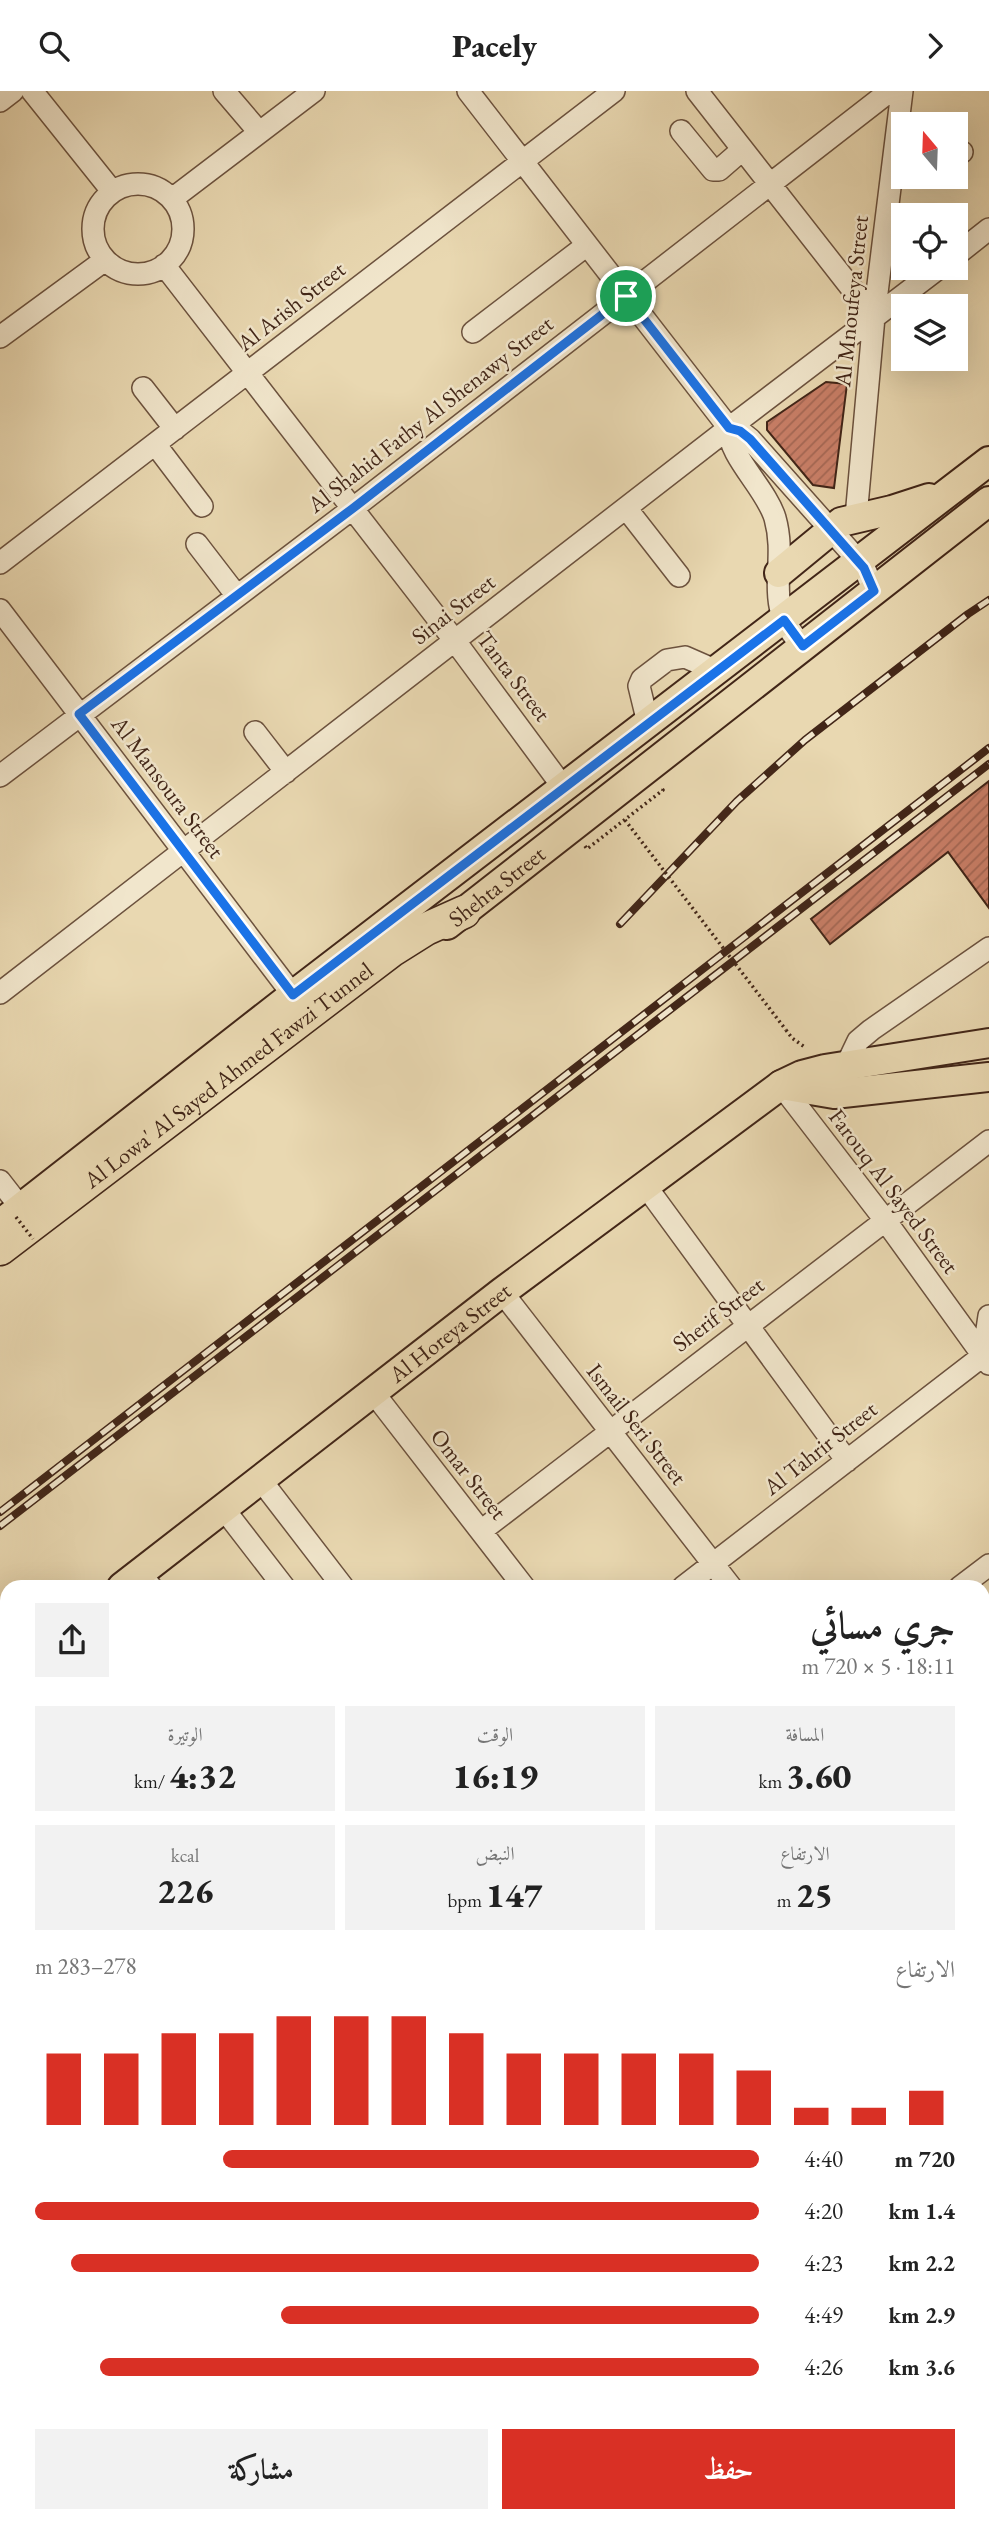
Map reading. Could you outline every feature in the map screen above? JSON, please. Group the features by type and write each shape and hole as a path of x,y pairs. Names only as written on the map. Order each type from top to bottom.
{"highway":[{"name":"Al Lowa' Al Sayed Ahmed Fawzi Tunnel","path":"0,1249 391,951 426,929 464,912"}],"main road":[{"name":"Shehta Street","path":"12,1216 293,995 989,461"},
{"path":"779,573 841,522 898,508 948,491"},
{"name":"Shehta Street","path":"0,1267 464,912 989,502"},
{"name":"Al Horeya Street","path":"141,1580 260,1479 502,1292 781,1085 802,1075 846,1066 989,1043"},
{"path":"781,1085 834,1094 989,1077"}],"street":[{"path":"0,101 13,91"},
{"path":"32,91 112,191"},
{"path":"224,91 259,132"},
{"path":"172,199 314,91"},
{"path":"468,91 729,428 732,446 761,487 774,514 780,543 778,597 784,620 803,646"},
{"name":"Al Arish Street","path":"0,563 614,91"},
{"path":"697,91 874,317"},
{"name":"Al Shahid Fathy Al Shenawy Street","path":"0,776 352,509 890,91"},
{"name":"Al Mnoufeya Street","path":"901,112 902,91"},
{"path":"681,131 713,170 719,170 742,150"},
{"path":"132,184 154,186 172,199 179,209 183,234 180,246 164,265 140,274 115,268 105,260 97,249 92,224 102,200 112,191 132,184"},
{"name":"Al Mnoufeya Street","path":"856,517 874,317 892,189"},
{"path":"968,246 989,229"},
{"path":"473,332 587,245"},
{"path":"0,337 105,260"},
{"name":"Tanta Street","path":"164,265 455,641 563,787"},
{"name":"Sinai Street","path":"0,993 923,280"},
{"path":"143,388 175,429"},
{"path":"729,428 740,431 750,439 858,561 869,575 874,591"},
{"path":"155,444 202,506"},
{"path":"626,508 679,576"},
{"path":"197,544 237,596"},
{"name":"Al Mansoura Street","path":"0,610 293,995"},
{"path":"648,723 639,686 642,679 667,660 685,657 717,671"},
{"path":"255,732 286,772"},
{"path":"846,1066 858,1041 871,1030 989,948"},
{"name":"Farouq Al Sayed Street","path":"781,1085 987,1357"},
{"name":"Sherif Street","path":"481,1531 989,1140"},
{"path":"0,1181 12,1216"},
{"path":"645,1185 847,1461"},
{"name":"Ismail Seri Street","path":"502,1292 726,1580"},
{"path":"987,1357 989,1316"},
{"name":"Al Tahrir Street","path":"692,1580 987,1357"},
{"name":"Omar Street","path":"373,1392 519,1580"},
{"path":"260,1479 338,1580"},
{"path":"223,1508 279,1580"},
{"path":"969,1580 989,1565"}],"path":[{"path":"587,849 663,790"},
{"path":"625,820 792,1038 807,1049"},
{"path":"12,1216 33,1239"}],"building":[{"path":"826,382 847,384 834,488 813,485 767,430 767,422"},
{"path":"989,781 989,908 948,852 830,944 811,919"}],"railway":[{"path":"620,924 737,801 805,740 989,600"},
{"path":"0,1512 989,748"},
{"path":"0,1526 989,764"}],"route":[{"path":"626,296 729,428 740,431 750,439 864,568 874,591 803,646 795,639 784,620 293,995 79,714 352,509 626,296"}]}
